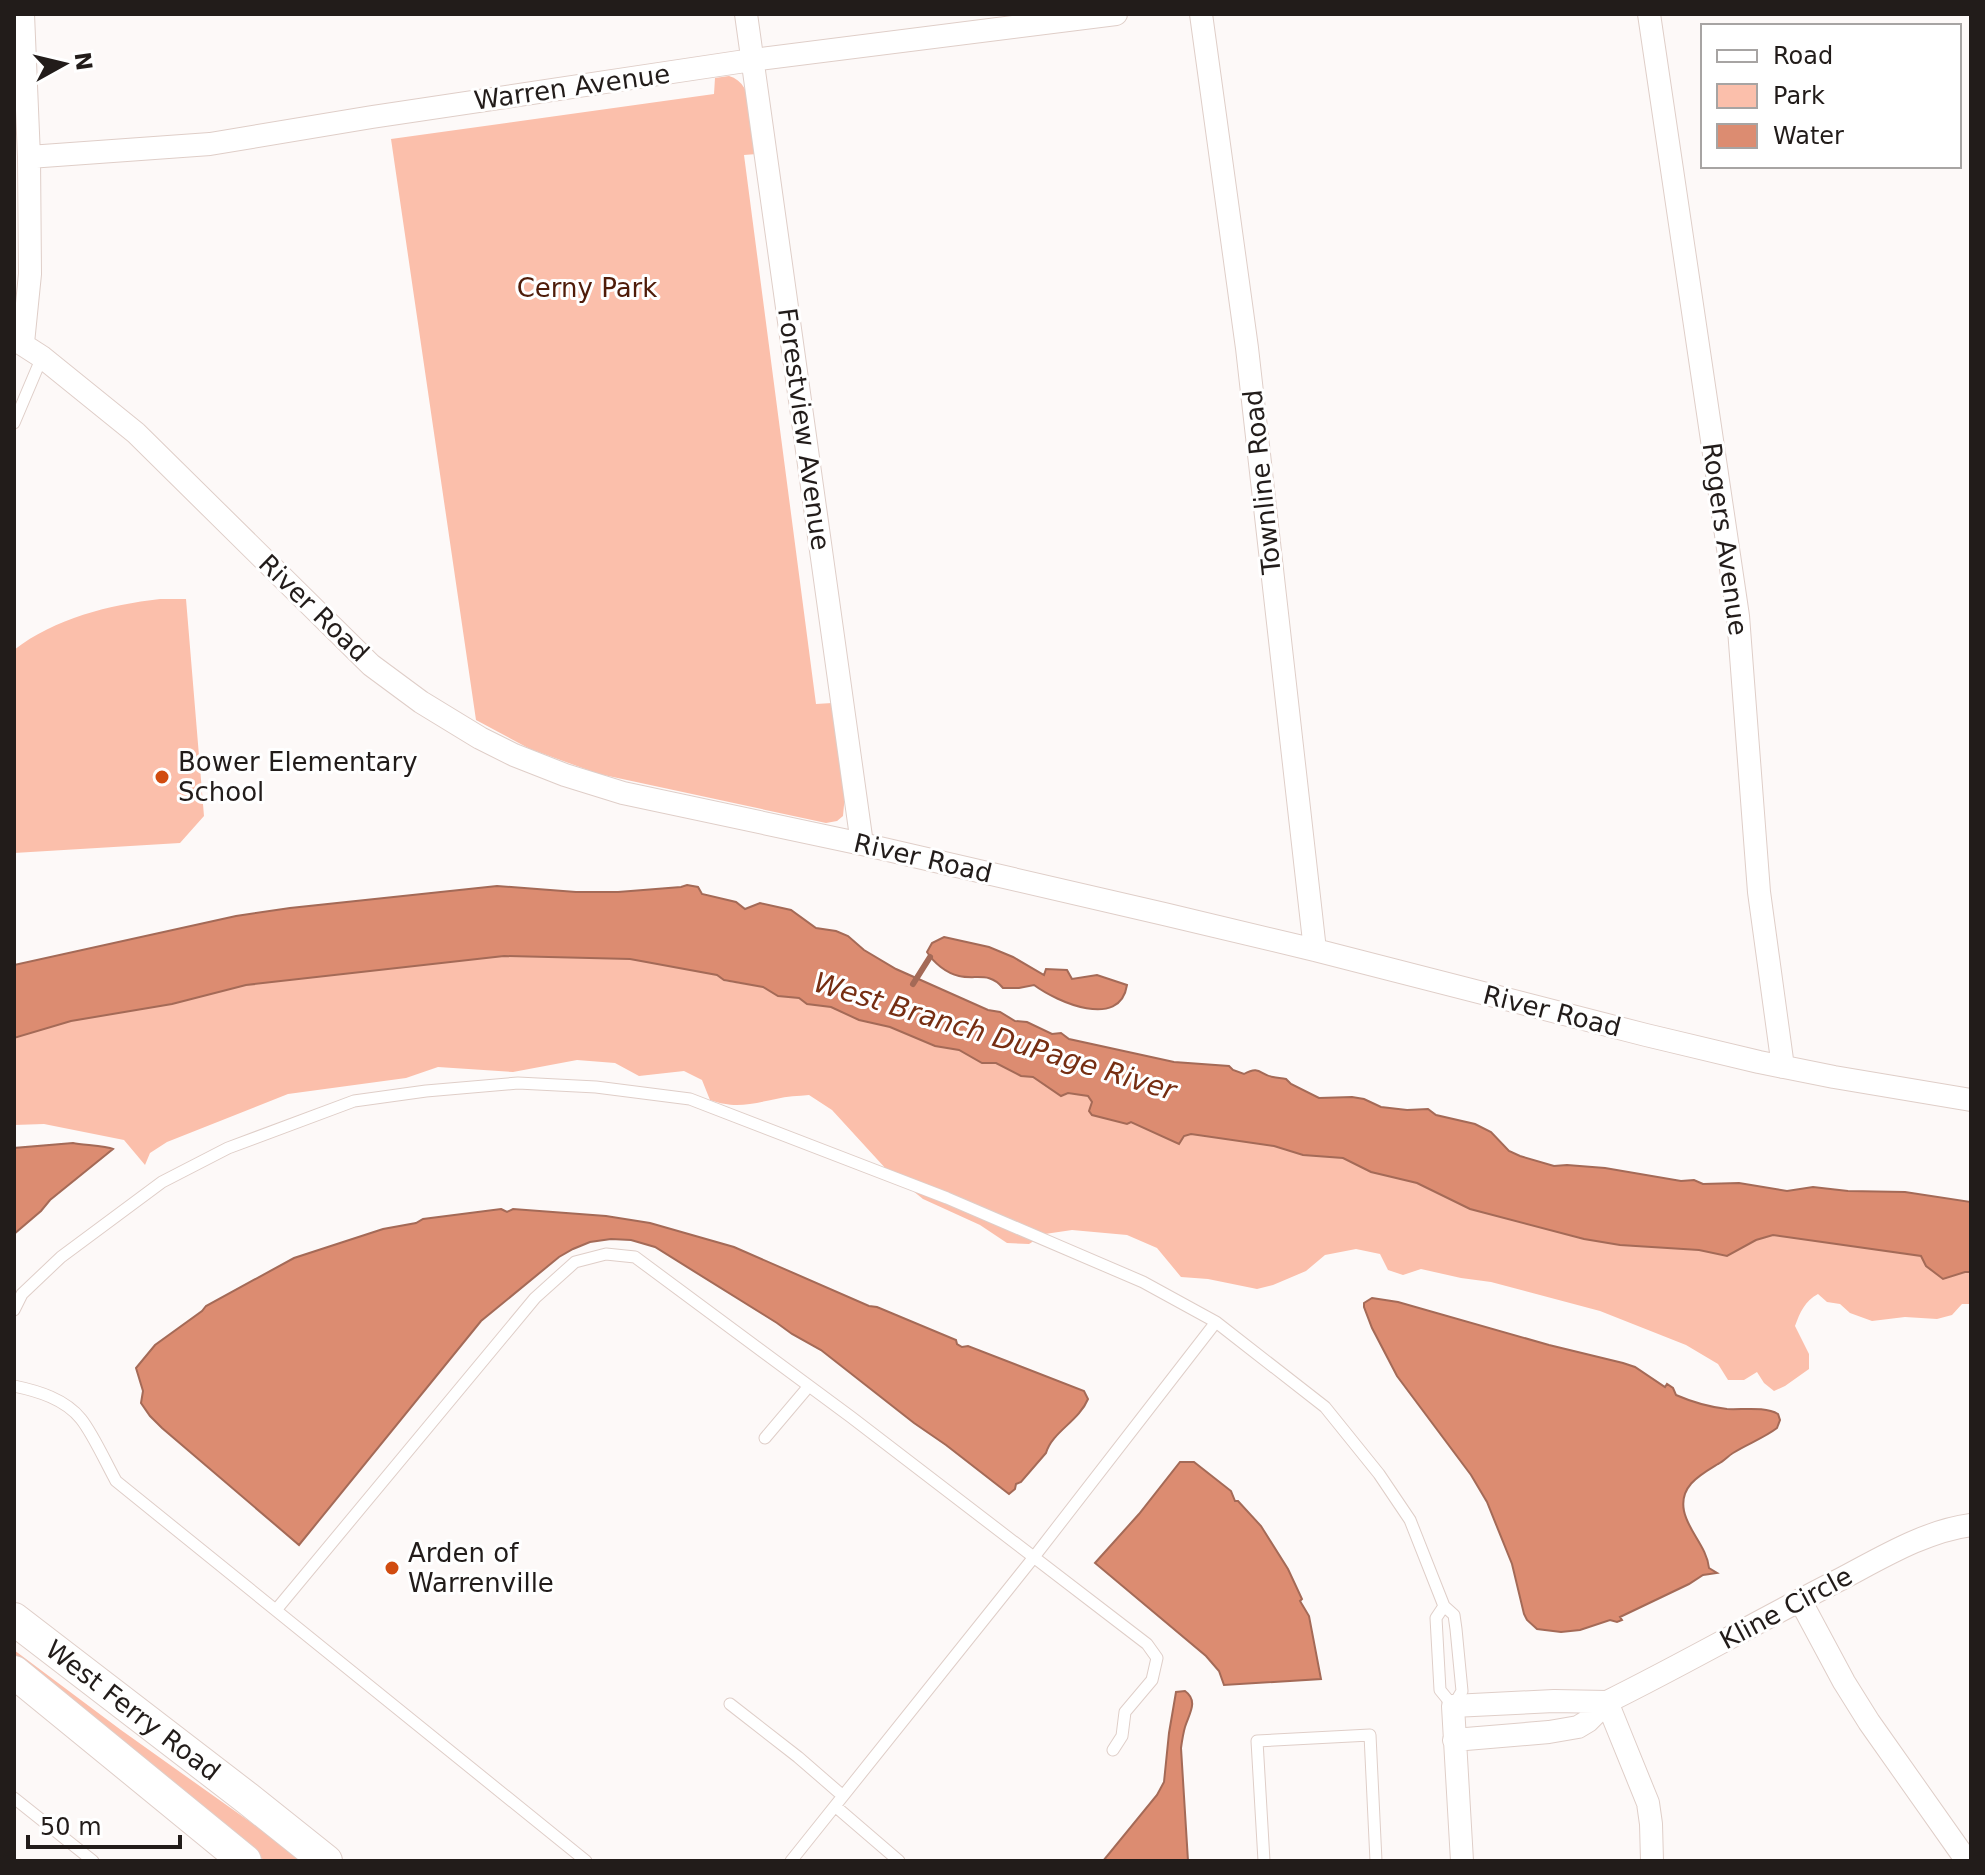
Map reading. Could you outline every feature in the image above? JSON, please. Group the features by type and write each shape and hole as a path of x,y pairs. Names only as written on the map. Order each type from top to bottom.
{"main road":[{"name":"West Ferry Road","path":"14,1619 326,1861"},
{"name":"West Ferry Road","path":"14,1672 245,1861"}],"street":[{"path":"18,341 30,274 23,14"},
{"name":"Forestview Avenue","path":"746,14 862,844"},
{"name":"Warren Avenue","path":"29,157 210,144 385,114 752,60 1116,14"},
{"name":"Townline Road","path":"1201,14 1247,348 1315,950"},
{"name":"Rogers Avenue","path":"1649,14 1738,616 1759,892 1783,1067"},
{"name":"River Road","path":"18,341 136,433 371,665 447,719 514,755 565,775 623,793 862,844 1315,950 1783,1067 1971,1100"},
{"name":"Kline Circle","path":"1454,1740 1578,1727 1607,1702 1800,1600 1935,1534 1971,1525"},
{"path":"1800,1600 1869,1722 1967,1861"},
{"path":"1607,1702 1648,1803 1652,1861"},
{"name":"Kline Circle","path":"1453,1706 1607,1702"},
{"path":"1453,1706 1462,1861"}],"lane":[{"path":"14,423 42,357"},
{"path":"14,1310 22,1294 61,1257 162,1182 228,1148 354,1101 518,1083 596,1087 690,1099 947,1198 1143,1282 1216,1322 1325,1407 1379,1474 1410,1520 1444,1606 1454,1615 1462,1691 1453,1706 1440,1690 1436,1618 1444,1606"},
{"path":"276,1610 535,1298 575,1262 606,1254 635,1257 1147,1644 1157,1658 1152,1680 1125,1712 1122,1736 1113,1750"},
{"path":"791,1861 1034,1557 1216,1322"},
{"path":"14,1386 38,1391 60,1402 81,1419 116,1481 586,1861"},
{"path":"765,1438 809,1386"},
{"path":"730,1704 843,1796"},
{"path":"1264,1861 1257,1741 1370,1735 1376,1861"},
{"path":"14,1798 93,1861"},
{"path":"835,1806 899,1861"}],"green space":[{"name":"Cerny Park","path":"729,76 738,80 744,88 752,109 757,154 744,155 816,704 832,703 845,794 843,816 826,823 599,774 530,749 476,720 391,139 714,94 715,78"},
{"path":"186,599 204,816 180,843 14,853 14,650 65,621 121,605"},
{"path":"504,956 630,959 763,987 778,996 800,998 807,1004 831,1007 935,1046 959,1050 982,1063 996,1063 1021,1076 1033,1077 1061,1096 1068,1093 1088,1096 1092,1102 1180,1143 1184,1135 1191,1134 1274,1146 1303,1155 1343,1158 1371,1172 1417,1183 1471,1209 1584,1239 1620,1245 1699,1250 1727,1256 1756,1240 1773,1235 1921,1256 1951,1275 1971,1272 1971,1304 1962,1304 1952,1315 1937,1319 1905,1317 1872,1321 1850,1313 1840,1304 1827,1302 1818,1294 1804,1307 1795,1326 1809,1354 1809,1369 1774,1391 1757,1372 1744,1380 1728,1380 1718,1364 1686,1345 1600,1311 1491,1282 1421,1269 1403,1275 1388,1270 1380,1254 1356,1249 1325,1255 1306,1271 1257,1289 1181,1277 1157,1248 1127,1235 1072,1230 1045,1234 1029,1244 1007,1243 980,1225 923,1199 887,1170 832,1110 809,1095 750,1104 727,1104 710,1100 702,1080 684,1071 639,1076 615,1063 577,1060 513,1072 438,1067 406,1078 288,1094 167,1142 150,1153 145,1165 124,1140 44,1124 14,1125 14,1038 71,1021 172,1004 246,985"},
{"path":"14,1650 305,1861 265,1861 14,1657"}],"water":[{"name":"West Branch DuPage River","path":"687,885 698,887 702,894 736,902 745,909 760,903 791,910 816,928 848,936 864,950 896,969 988,1010 1000,1012 1015,1021 1027,1022 1052,1034 1061,1033 1069,1039 1174,1062 1229,1066 1244,1074 1257,1070 1286,1079 1319,1098 1352,1097 1381,1107 1428,1109 1436,1115 1475,1124 1491,1132 1509,1151 1554,1166 1605,1168 1681,1181 1694,1180 1703,1184 1739,1183 1787,1191 1813,1187 1905,1192 1971,1202 1971,1272 1943,1279 1926,1266 1921,1256 1773,1235 1756,1240 1727,1256 1699,1250 1620,1245 1584,1239 1470,1209 1417,1183 1371,1172 1343,1158 1303,1155 1274,1146 1191,1134 1184,1136 1179,1144 1131,1122 1127,1124 1092,1115 1089,1111 1092,1102 1088,1096 1068,1093 1061,1096 1033,1077 1021,1076 996,1063 982,1063 959,1050 935,1046 831,1007 778,996 763,987 630,959 504,956 246,985 172,1004 71,1021 14,1038 14,965 236,916 290,908 497,886 618,892"},
{"path":"944,937 989,947 1044,975 1046,969 1067,970 1072,979 1097,975 1127,985 1122,999 1113,1006 1101,1009 1072,1004 1034,985 1003,988 993,980 959,976 937,964 927,952 932,943"},
{"path":"73,1143 113,1149 14,1234 14,1148"},
{"path":"501,1209 507,1212 513,1209 606,1216 650,1223 734,1247 956,1340 962,1347 968,1346 1084,1391 1088,1399 1009,1494 821,1350 655,1247 631,1240 611,1239 590,1242 559,1257 481,1321 299,1545 162,1428 141,1403 143,1391 136,1368 155,1345 206,1306 294,1258 423,1219"},
{"path":"1372,1298 1398,1302 1623,1363 1635,1367 1665,1387 1667,1384 1676,1395 1701,1404 1727,1409 1767,1410 1778,1414 1780,1420 1777,1428 1704,1472 1692,1482 1685,1495 1686,1518 1705,1553 1709,1568 1717,1573 1703,1575 1620,1617 1622,1620 1617,1622 1610,1620 1580,1630 1561,1632 1537,1629 1524,1614 1512,1564 1487,1502 1471,1475 1397,1376 1372,1328 1364,1303"},
{"path":"1180,1462 1194,1462 1231,1491 1235,1501 1261,1526 1288,1569 1309,1616 1321,1679 1224,1685 1219,1671 1206,1656 1095,1563"},
{"path":"1185,1691 1192,1703 1181,1748 1188,1861 1103,1861 1157,1795 1164,1782 1176,1692"}],"waterway":[{"name":"West Branch DuPage River","path":"913,984 930,957"}],"place":[{"name":"Bower Elementary School","path":"162,777"},
{"name":"Arden of Warrenville","path":"392,1568"}]}
